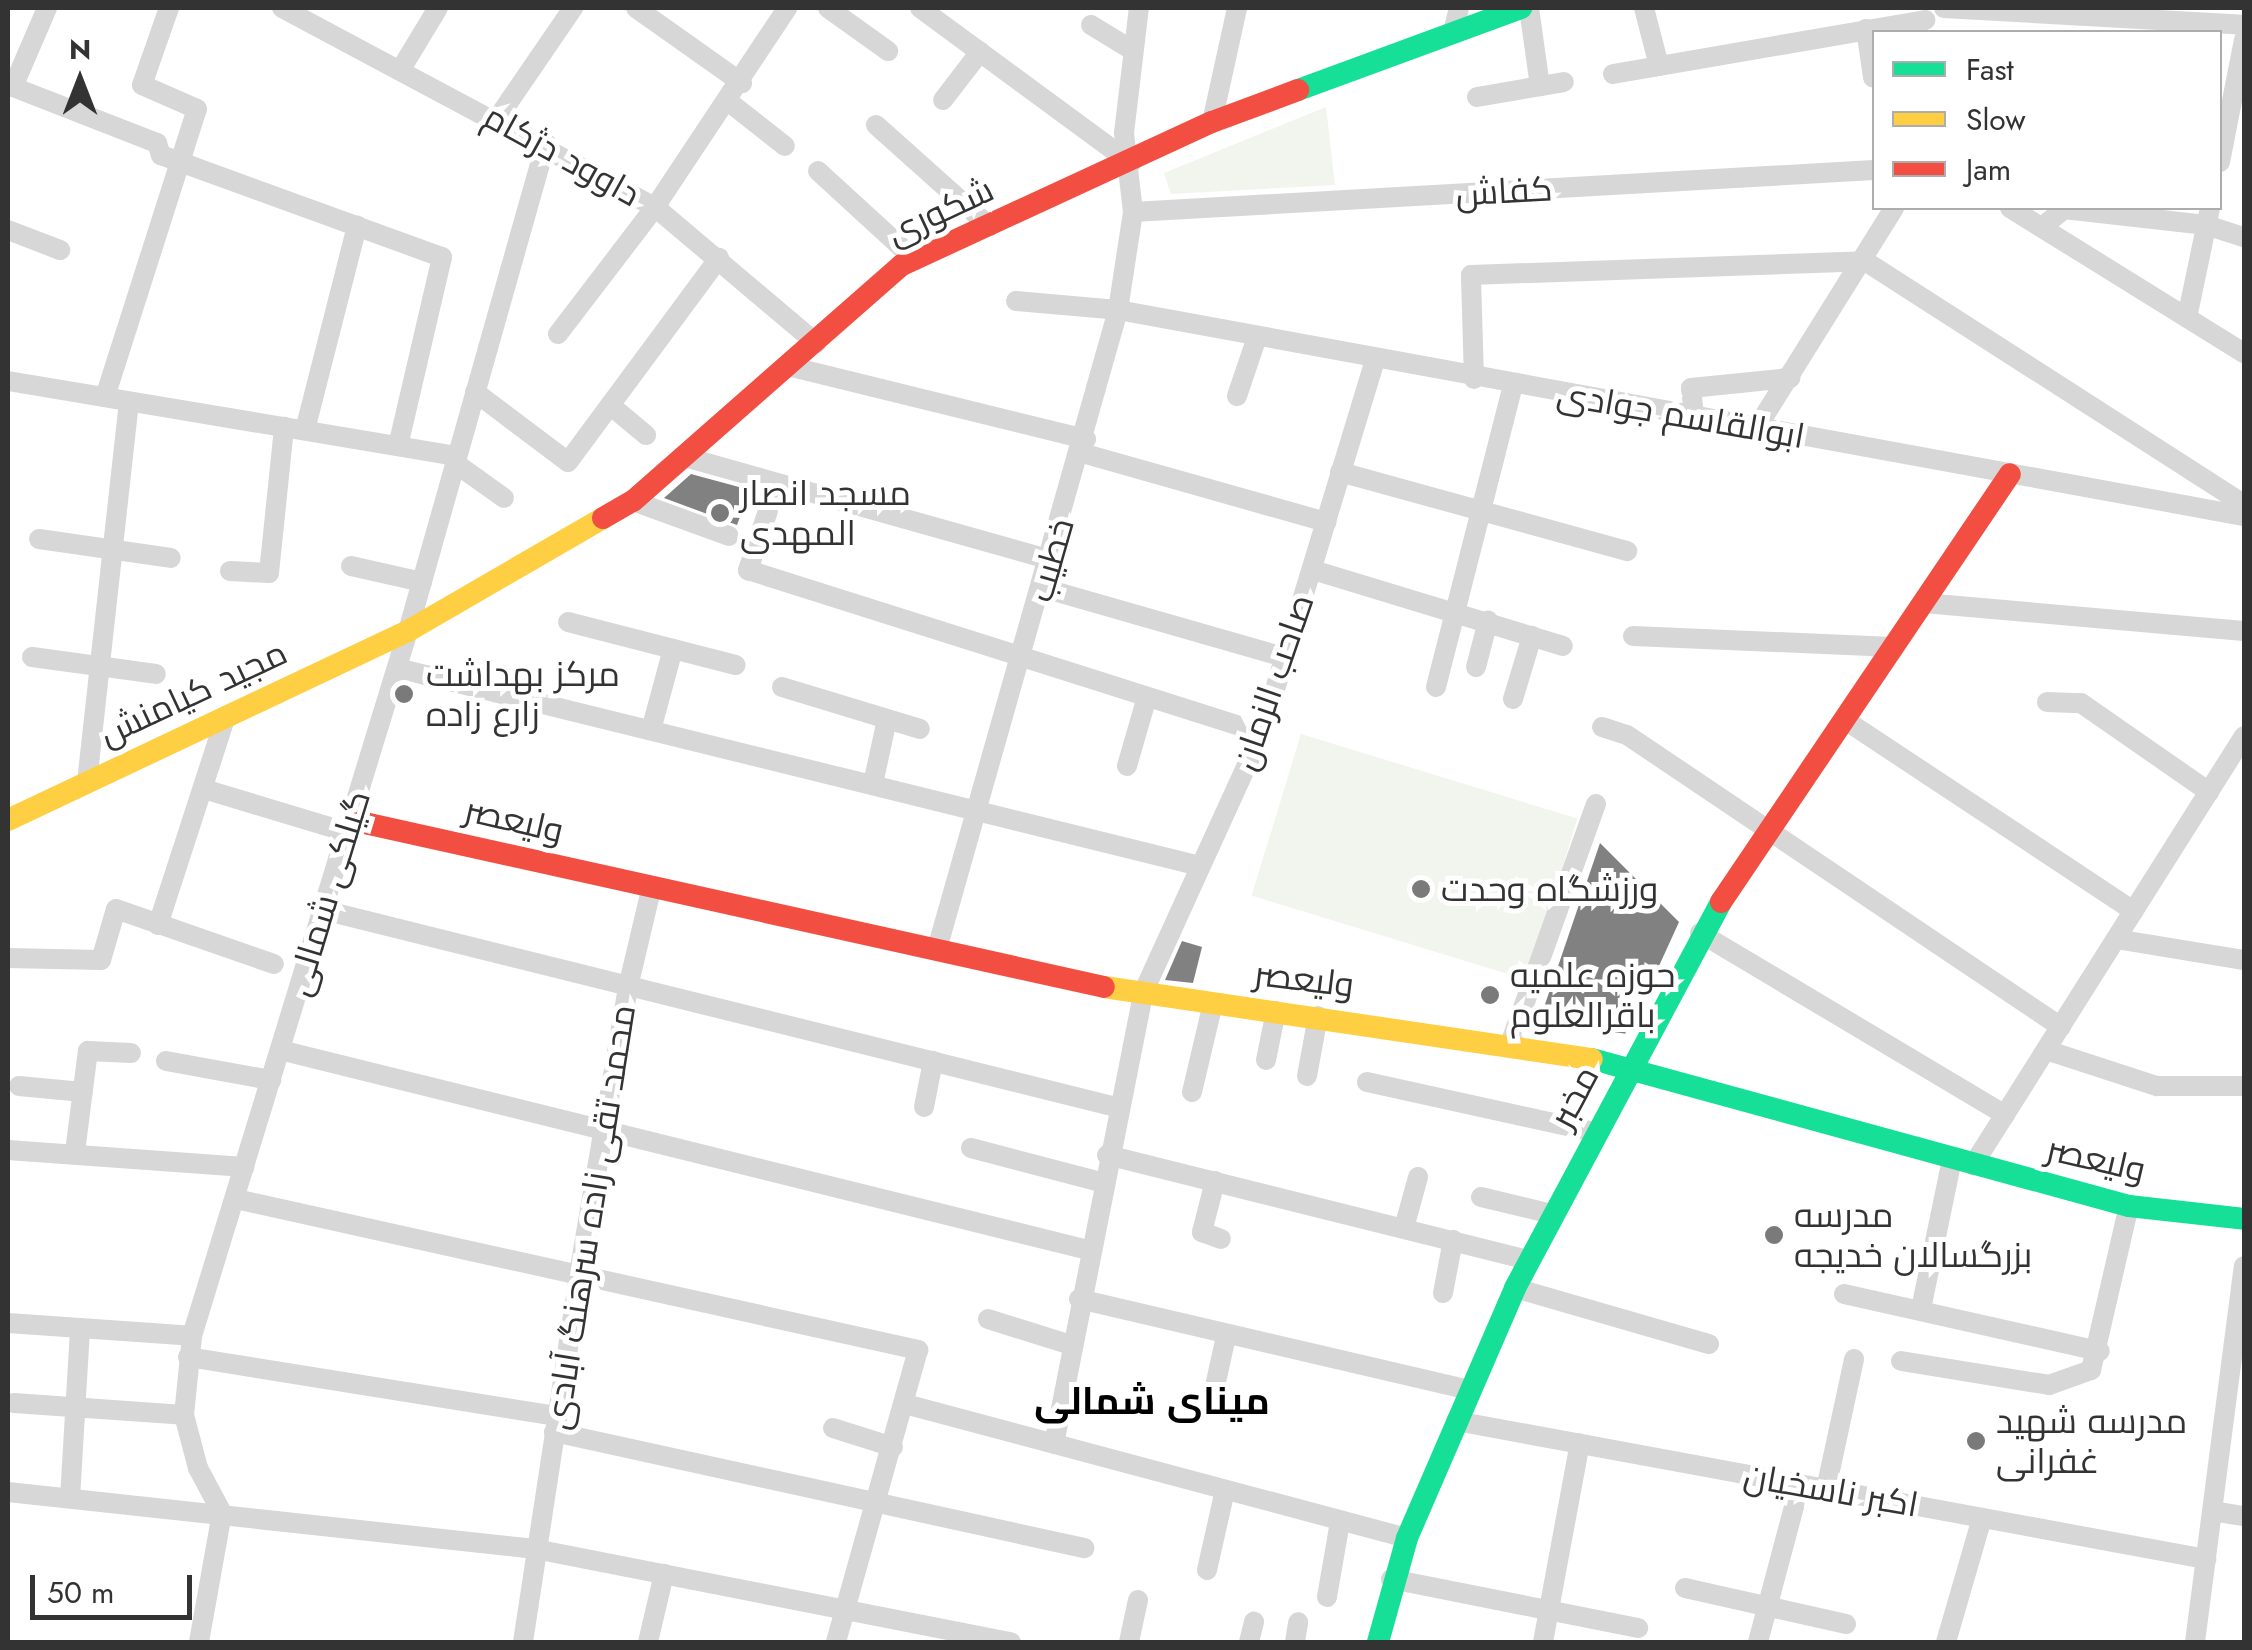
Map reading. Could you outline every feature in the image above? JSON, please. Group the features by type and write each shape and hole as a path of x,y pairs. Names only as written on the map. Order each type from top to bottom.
{"street":[{"path":"48,8 10,86 158,143 161,156 442,258 398,446"},
{"path":"105,397 197,109 142,85 169,8"},
{"name":"داوود دژکام","path":"282,8 546,143 655,207 816,343"},
{"path":"401,69 438,8"},
{"path":"497,118 573,8"},
{"path":"636,8 742,83"},
{"path":"558,334 729,102 787,8"},
{"path":"828,8 888,51"},
{"path":"920,8 1131,164"},
{"name":"خطیب","path":"937,950 1052,560 1118,310 1133,212 1131,164 1124,133 1139,8"},
{"path":"1212,122 1237,8"},
{"path":"1453,32 1459,8"},
{"name":"شکوری","path":"408,631 633,501 816,343 888,274 1131,164 1212,122 1521,8"},
{"path":"1529,8 1540,86"},
{"path":"1644,8 1659,66"},
{"path":"1944,8 2244,25"},
{"path":"1613,74 1925,20"},
{"path":"1092,25 1132,50"},
{"path":"1866,30 1872,64"},
{"path":"2222,143 2244,40"},
{"path":"943,100 980,52"},
{"path":"1476,97 1564,82"},
{"path":"729,102 785,146"},
{"path":"876,126 989,226"},
{"name":"گيلکی شمالی","path":"222,1513 198,1468 184,1415 190,1346 408,631 546,143"},
{"name":"کفاش","path":"1133,212 1872,170"},
{"path":"818,171 915,260"},
{"path":"1756,429 1865,261 1893,210"},
{"path":"2013,210 2244,353"},
{"path":"2042,227 2063,210"},
{"path":"2085,210 2208,216 2244,237"},
{"path":"2187,318 2208,216"},
{"path":"230,571 269,574 294,428 357,226"},
{"path":"8,230 60,250"},
{"path":"476,392 568,462 719,258"},
{"path":"1474,379 1472,275 1865,261 2244,504"},
{"name":"ابوالقاسم جوادی","path":"1016,301 1118,310 1256,340 2244,516"},
{"path":"1237,396 1256,340"},
{"name":"صاحب الزمان","path":"1054,1444 1116,1106 1143,992 1262,732 1375,361"},
{"path":"788,366 1084,446 1326,522"},
{"path":"1694,416 1690,388 1790,378"},
{"path":"8,380 398,446 456,460 504,498"},
{"path":"1436,687 1513,386"},
{"path":"87,782 130,402"},
{"path":"610,405 646,435"},
{"path":"685,457 776,487 1052,560"},
{"path":"1340,472 1626,551"},
{"name":"مخبر","path":"1378,1642 1391,1579 1516,1288 1700,933 2010,474"},
{"path":"776,487 748,570 1022,662 1240,726"},
{"path":"633,501 728,536"},
{"path":"39,539 171,558"},
{"path":"351,566 422,582"},
{"path":"1312,570 1563,646"},
{"path":"1043,588 1287,658"},
{"path":"1924,603 2244,631"},
{"path":"1476,667 1488,621"},
{"path":"568,622 736,665"},
{"name":"مجید کیامنش","path":"8,820 408,631"},
{"path":"1513,699 1532,636"},
{"path":"1633,636 1894,647"},
{"path":"651,730 673,649"},
{"path":"32,657 156,674"},
{"path":"397,668 1200,866"},
{"path":"782,687 920,730"},
{"path":"1128,766 1146,700"},
{"path":"2047,702 2081,702 2209,792"},
{"path":"158,925 226,716"},
{"path":"873,784 887,719"},
{"path":"1845,720 2134,912"},
{"path":"1602,727 1626,735 1768,834 2061,1026"},
{"path":"1920,1309 1963,1162 2005,1115 2244,736"},
{"path":"204,789 348,826"},
{"path":"1510,1044 1596,804"},
{"name":"ولیعصر","path":"348,826 652,886 1143,992 1510,1044 1631,1066 2128,1206 2244,1220"},
{"name":"محمد تقی زاده سرهنگ آبادی","path":"523,1642 579,1274 629,983 652,886"},
{"path":"8,958 101,960 116,909 274,964"},
{"path":"323,910 1116,1106"},
{"path":"1700,933 2005,1115"},
{"path":"2116,938 2244,960"},
{"path":"1192,1092 1213,1003"},
{"path":"1266,1060 1276,1010"},
{"path":"1307,1076 1318,1016"},
{"path":"280,1050 1088,1250"},
{"path":"2046,1050 2157,1086 2244,1086"},
{"path":"75,1152 88,1051 131,1053"},
{"path":"166,1060 271,1080"},
{"path":"924,1107 934,1061"},
{"path":"1367,1082 1595,1132"},
{"path":"19,1086 83,1092"},
{"path":"971,1148 1102,1182"},
{"path":"8,1150 244,1167"},
{"path":"1107,1155 1529,1260"},
{"path":"1404,1228 1418,1177"},
{"path":"1214,1182 1202,1232 1221,1239"},
{"path":"1481,1197 1552,1214"},
{"path":"236,1199 918,1350 906,1404 836,1642"},
{"path":"1901,1361 2049,1385 2091,1370 2100,1351 2128,1206"},
{"path":"1444,1292 1452,1240"},
{"path":"2195,1642 2212,1511 2238,1362 2244,1278"},
{"path":"1516,1288 1709,1344"},
{"path":"1844,1294 2100,1351"},
{"path":"1079,1300 1470,1390"},
{"path":"988,1319 1071,1345"},
{"path":"8,1324 80,1328 190,1346 555,1424 1084,1548"},
{"path":"70,1498 80,1328"},
{"path":"1210,1409 1226,1336"},
{"path":"1826,1489 1854,1359"},
{"path":"14,1403 184,1415"},
{"path":"906,1404 1407,1538"},
{"name":"اکبر ناسخیان","path":"1456,1421 2206,1559"},
{"path":"833,1428 893,1448"},
{"path":"1543,1642 1580,1444"},
{"path":"1758,1642 1800,1484"},
{"path":"1206,1570 1225,1490"},
{"path":"8,1492 536,1550 1011,1642"},
{"path":"2212,1511 2244,1516"},
{"path":"198,1642 222,1513"},
{"path":"1946,1642 1982,1518"},
{"path":"1327,1597 1340,1522"},
{"path":"648,1642 664,1574"},
{"path":"1391,1579 1548,1614 1638,1628"},
{"path":"1685,1588 1846,1624"},
{"path":"1129,1642 1138,1600"}],"shaded area":[{"path":"1326,107 1335,185 1171,194 1164,173"},
{"path":"1301,734 1577,818 1528,980 1252,896"}],"building":[{"name":"مسجد انصار المهدی","path":"691,474 750,490 737,525 664,498"},
{"path":"1600,843 1679,922 1628,1034 1539,1022"},
{"path":"1182,941 1202,947 1193,983 1165,980"}],"traffic: fast":[{"path":"1298,90 1521,8"},
{"path":"1378,1642 1407,1538 1515,1288 1721,902"},
{"path":"1592,1059 2129,1206 2244,1219"}],"traffic: slow":[{"path":"8,820 408,631 603,518"},
{"path":"1104,987 1592,1059"}],"traffic: jam":[{"path":"603,518 633,501 902,265 1212,122 1298,90"},
{"path":"1721,902 2010,474"},
{"path":"351,820 1104,987"}],"place":[{"name":"مسجد انصار المهدی","path":"720,513"},
{"name":"مرکز بهداشت زارع زاده","path":"404,694"},
{"name":"ورزشگاه وحدت","path":"1421,889"},
{"name":"حوزه علمیه باقرالعلوم","path":"1490,995"},
{"name":"مدرسه بزرگسالان خدیجه","path":"1774,1235"},
{"name":"مدرسه شهید غفرانی","path":"1976,1441"}],"district":[{"name":"مینای شمالی","path":"1152,1401"}]}
